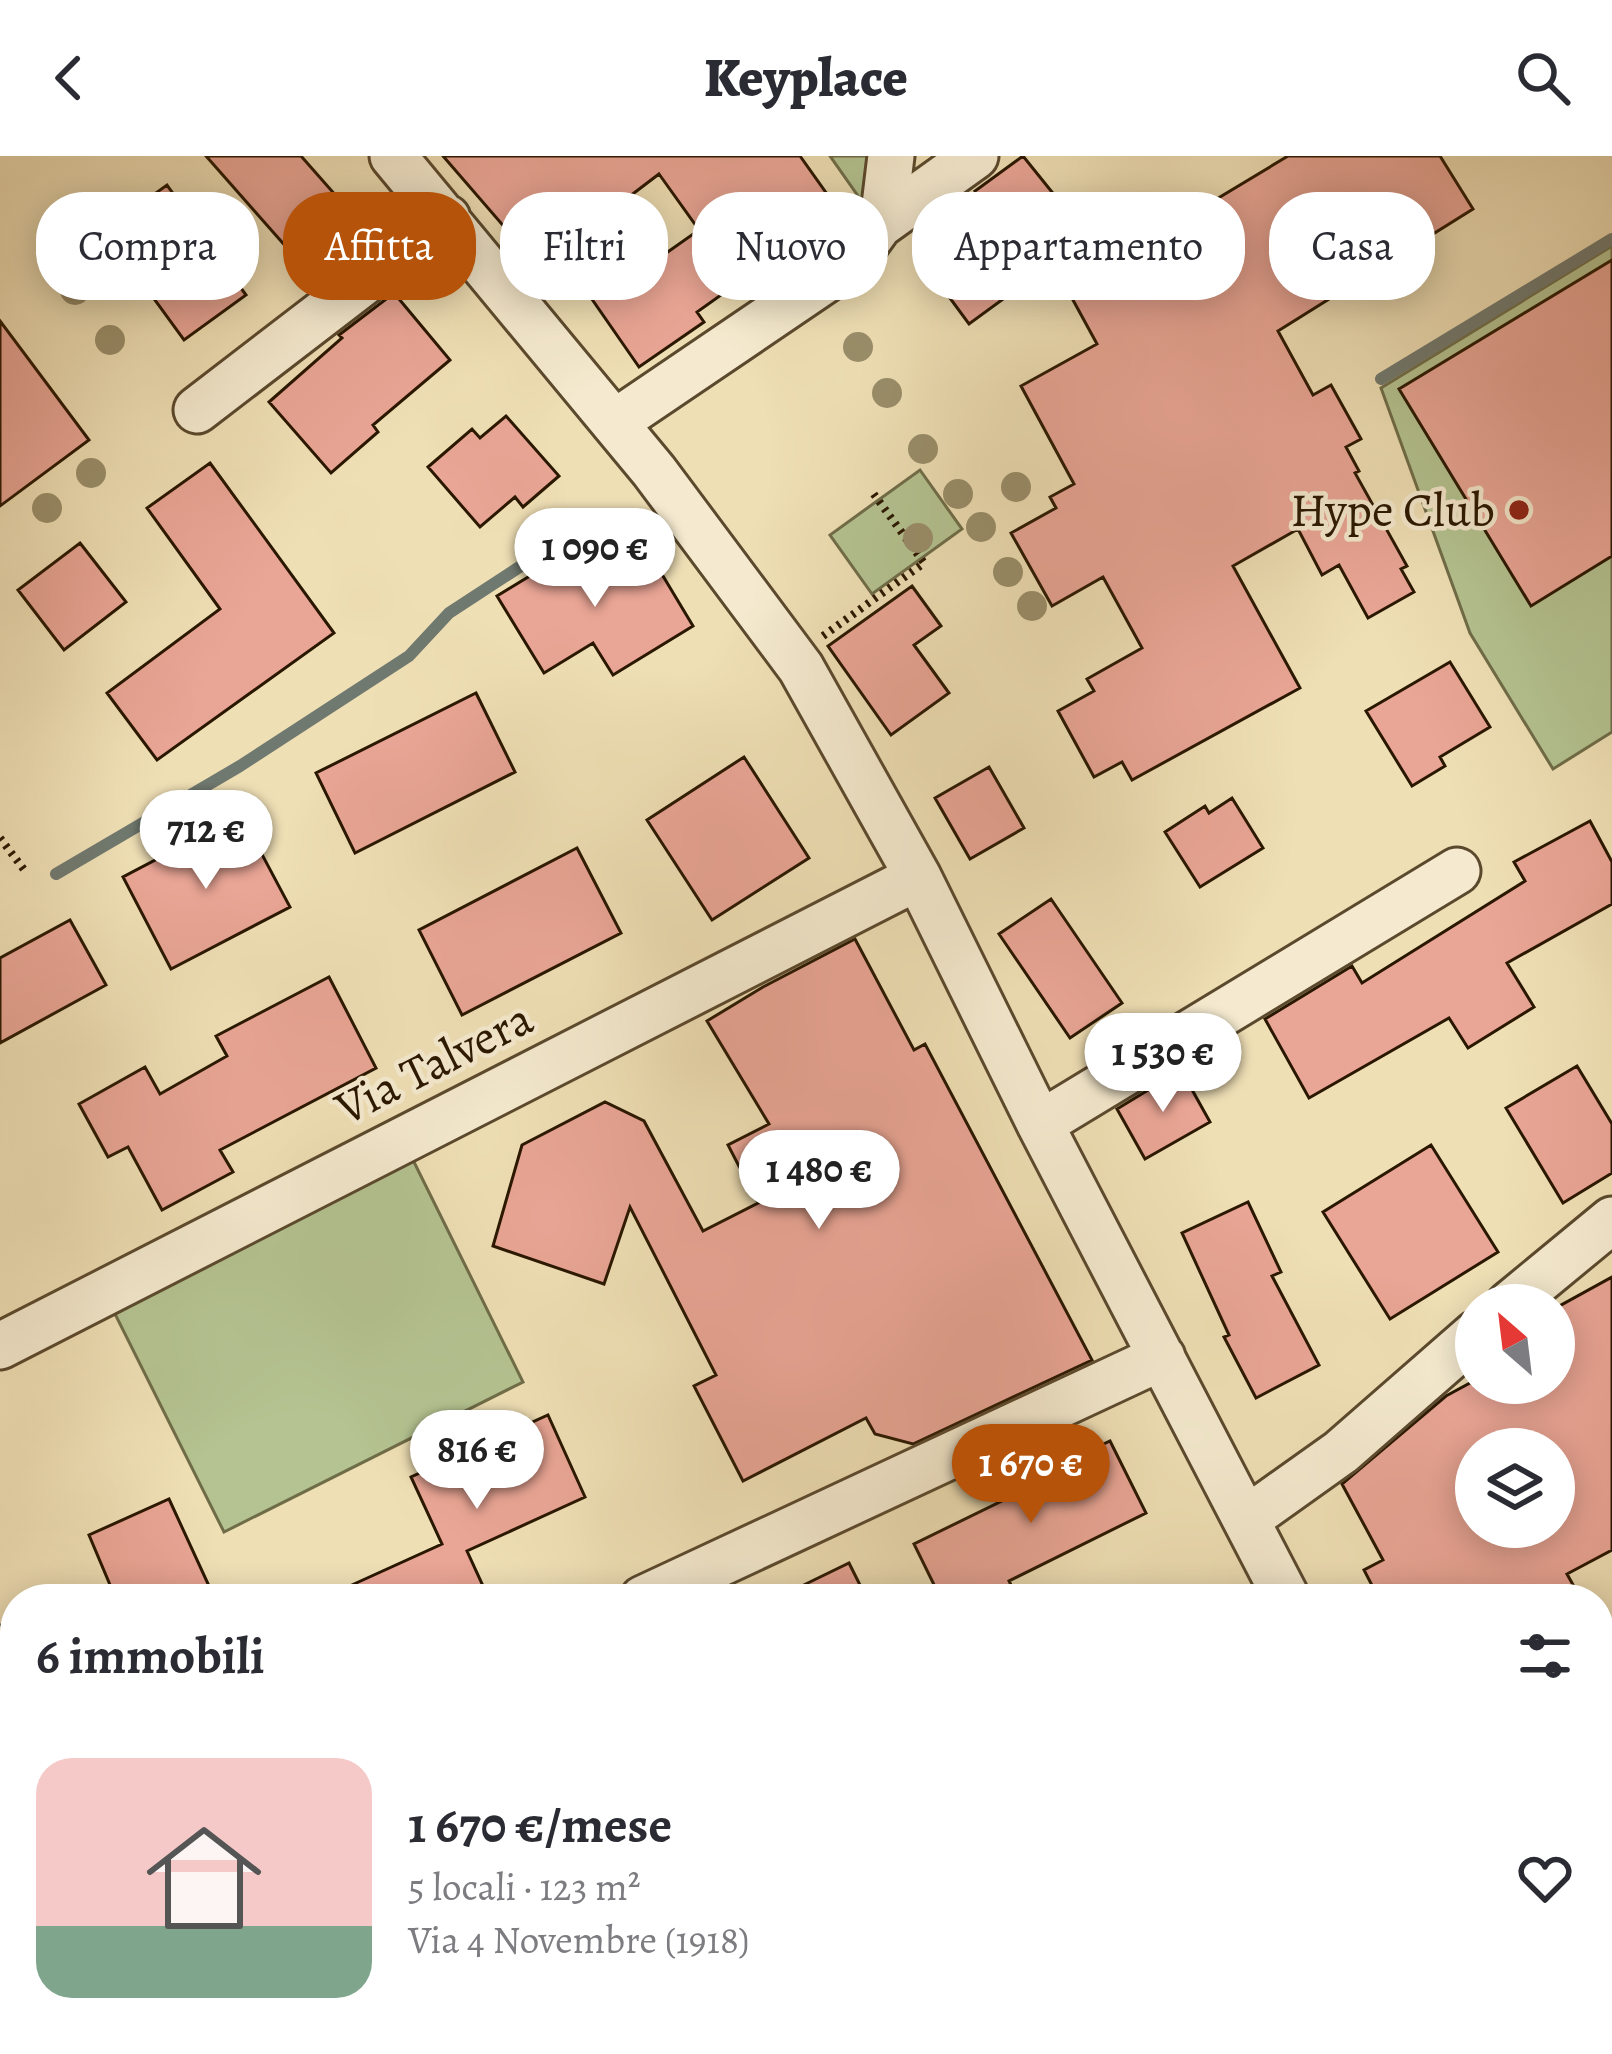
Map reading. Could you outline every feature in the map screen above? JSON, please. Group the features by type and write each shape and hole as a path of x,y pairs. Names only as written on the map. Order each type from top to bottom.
{"street":[{"path":"393,156 424,192"},
{"path":"887,192 891,156"},
{"path":"888,218 975,156"},
{"path":"476,254 614,423 801,668 918,877 1040,1124 1279,1584"},
{"path":"197,410 340,300"},
{"path":"614,423 795,300"},
{"path":"1040,1124 1457,871"},
{"name":"Via Talvera","path":"0,1346 918,877"},
{"path":"1534,1284 1612,1220"},
{"path":"1246,1520 1340,1452 1455,1352"},
{"path":"677,1584 1167,1369"},
{"path":"739,1584 1167,1369"}],"path":[{"path":"812,644 924,563 873,493"},
{"path":"0,838 25,872"}],"green space":[{"path":"830,156 880,156 874,192 855,192"},
{"name":"Hype Club","path":"1612,246 1612,732 1553,769 1470,633 1381,388"},
{"path":"920,470 962,529 872,594 830,535"},
{"path":"412,1158 523,1382 224,1532 112,1308"}],"building":[{"path":"206,156 301,156 333,192 283,192 283,243 259,216 259,192 238,192"},
{"path":"443,156 800,156 826,192 692,192 692,220 659,174 635,192 500,192 500,222"},
{"path":"1023,156 1052,192 976,192"},
{"path":"1288,156 1440,156 1473,209 1435,233 1435,192 1269,192 1269,300 1328,300 1278,331 1313,395 1331,385 1361,439 1346,447 1359,471 1355,473 1407,566 1401,569 1414,592 1368,618 1339,565 1322,575 1298,529 1233,566 1300,688 1132,780 1122,762 1094,777 1058,711 1094,691 1087,679 1142,648 1103,577 1052,606 1011,533 1056,508 1050,497 1074,484 1021,386 1097,344 1073,300 1245,300 1245,192 1228,192"},
{"path":"692,235 692,300 714,300 697,312 704,322 639,367 592,300 668,300 668,252"},
{"path":"1612,260 1612,556 1531,606 1399,389"},
{"path":"155,300 239,300 184,340"},
{"path":"385,300 400,300 450,360 373,425 378,432 331,473 269,402 342,338 339,335"},
{"path":"951,300 1002,300 969,324"},
{"path":"0,321 89,440 0,506"},
{"path":"506,416 559,476 523,507 515,497 480,527 428,467 472,429 480,438"},
{"path":"210,463 334,633 157,760 107,693 220,609 147,508"},
{"path":"80,543 126,602 64,650 18,590"},
{"path":"584,543 604,577 648,551 693,626 613,675 593,643 544,673 497,596"},
{"path":"912,586 941,626 914,645 949,693 891,735 828,646"},
{"path":"1450,662 1490,727 1440,757 1445,766 1412,786 1366,711"},
{"path":"476,693 515,772 355,853 316,773"},
{"path":"744,757 809,858 712,920 647,820"},
{"path":"989,767 1024,828 970,859 935,798"},
{"path":"1232,798 1263,848 1200,887 1165,832 1205,806 1209,813"},
{"path":"241,815 290,907 171,969 123,877"},
{"path":"1590,821 1612,862 1612,904 1507,963 1534,1007 1468,1048 1449,1018 1309,1098 1265,1019 1352,966 1362,983 1525,881 1514,862"},
{"path":"577,848 621,933 462,1015 419,930"},
{"path":"1051,899 1122,1003 1070,1038 999,934"},
{"path":"70,920 106,985 0,1043 0,958"},
{"path":"855,939 914,1050 925,1044 1092,1360 913,1444 875,1434 866,1418 743,1481 694,1386 716,1375 630,1207 604,1284 493,1246 522,1145 605,1102 644,1121 703,1231 758,1203 728,1145 769,1124 707,1021"},
{"path":"329,977 376,1068 220,1150 233,1172 162,1210 128,1147 108,1157 79,1104 145,1067 160,1094 227,1056 216,1036"},
{"path":"1577,1066 1612,1124 1612,1173 1563,1203 1506,1108"},
{"path":"1181,1070 1210,1122 1145,1159 1117,1109"},
{"path":"1431,1145 1498,1252 1390,1319 1323,1212"},
{"path":"1248,1202 1281,1272 1272,1276 1319,1365 1256,1398 1224,1337 1229,1335 1182,1233"},
{"path":"1612,1277 1612,1550 1567,1574 1573,1584 1371,1584 1364,1570 1383,1560 1342,1484 1455,1391 1455,1404 1575,1404 1575,1297"},
{"path":"548,1415 585,1497 467,1551 482,1584 354,1584 442,1544 411,1477"},
{"path":"1110,1441 1146,1513 1010,1584 934,1584 914,1544 1018,1493 1012,1481 1061,1457 1064,1463"},
{"path":"169,1499 208,1584 110,1584 89,1535"},
{"path":"849,1563 860,1584 806,1584"}],"waterway":[{"path":"1381,379 1612,239"},
{"path":"56,874 240,766 409,656 449,613 570,534 640,519"}],"place":[{"name":"Hype Club","path":"1519,510"}]}
